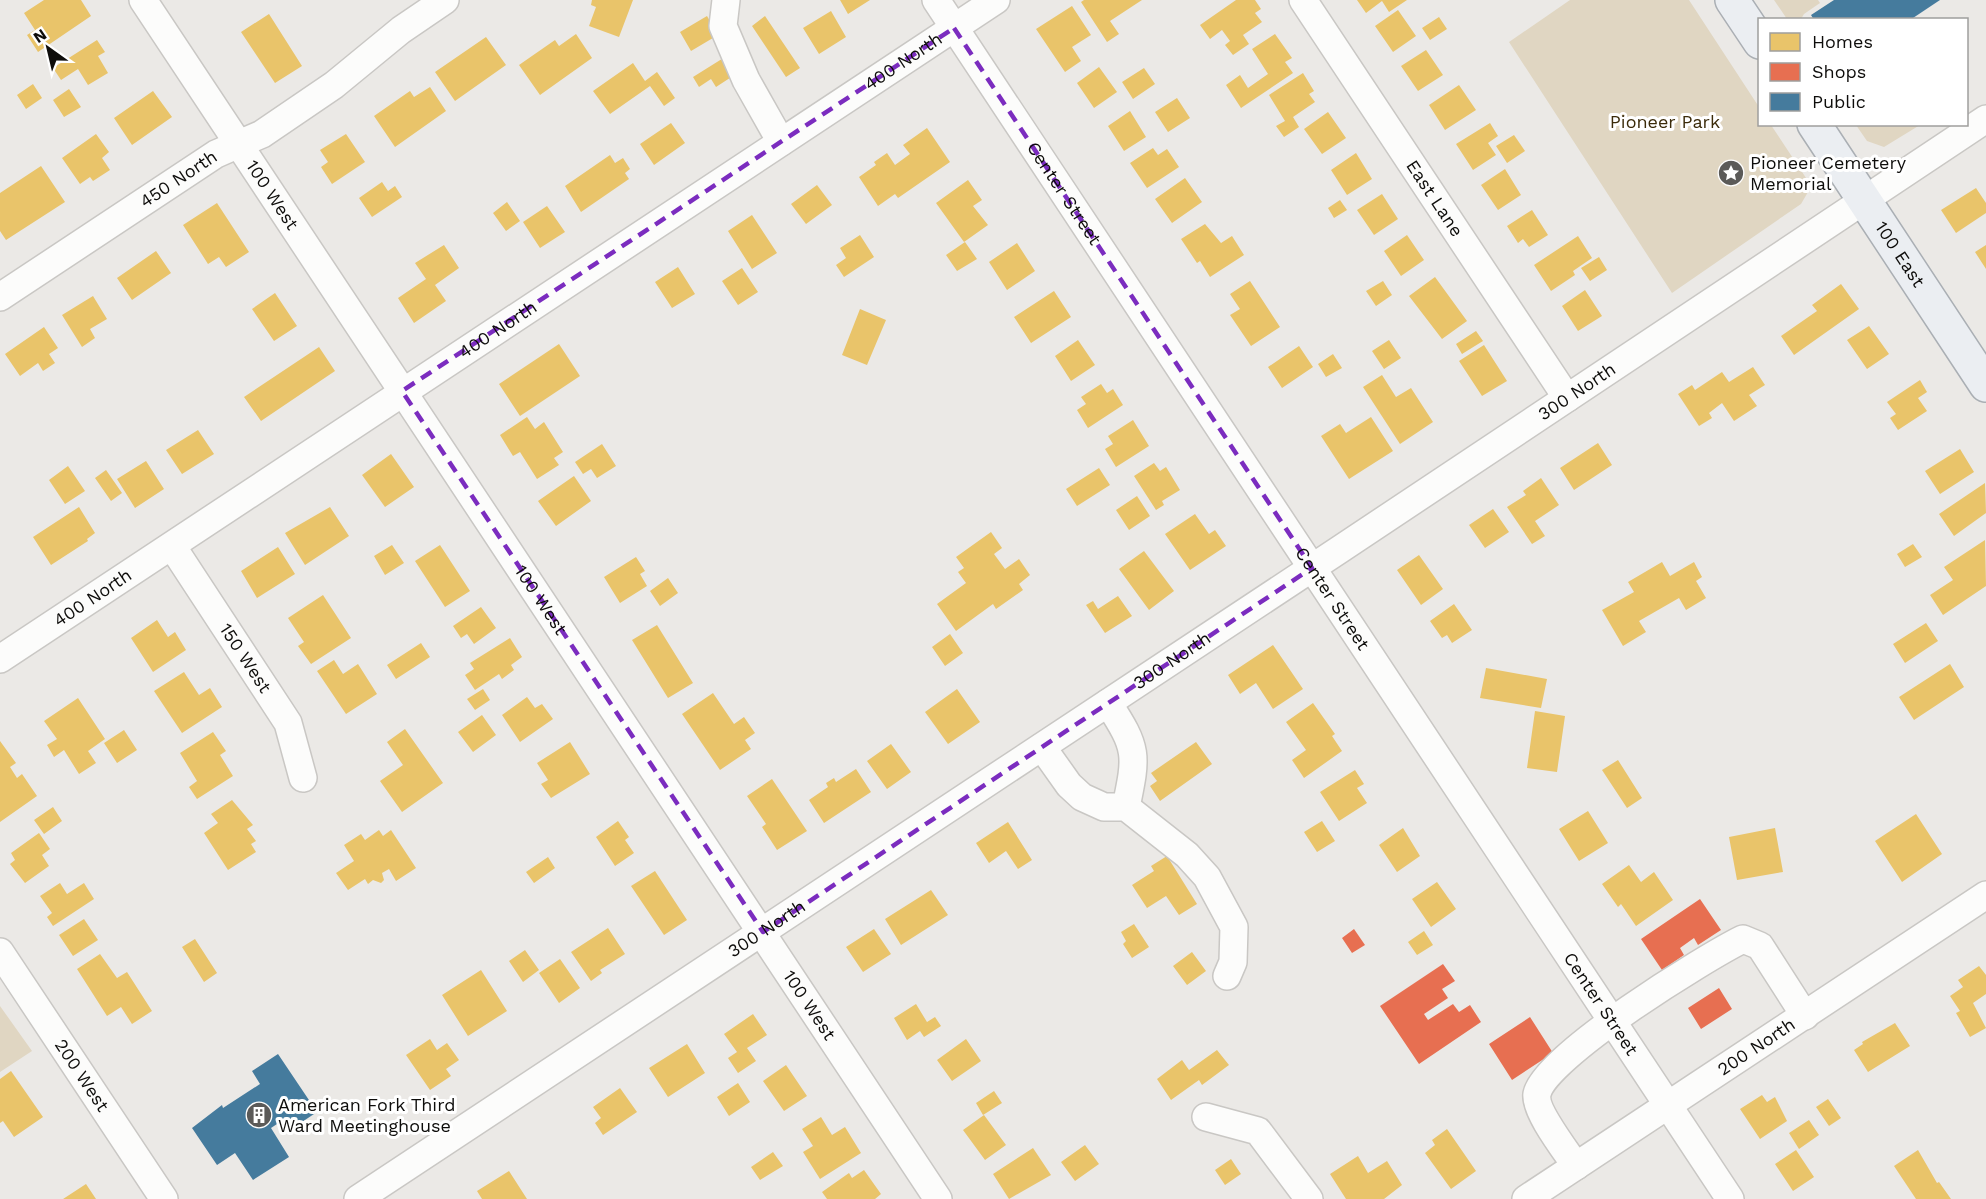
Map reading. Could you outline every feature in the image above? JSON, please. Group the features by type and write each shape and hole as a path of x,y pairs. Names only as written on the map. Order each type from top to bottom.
{"main road":[{"path":"1732,0 1758,39"},
{"name":"100 East","path":"1815,126 1986,385"}],"street":[{"name":"100 West","path":"144,0 938,1199"},
{"name":"450 North","path":"0,297 216,154 262,134 315,99 401,30 445,0"},
{"path":"726,0 723,26 746,80 781,142"},
{"name":"Center Street","path":"936,0 1730,1199"},
{"name":"400 North","path":"0,659 996,0"},
{"name":"East Lane","path":"1303,0 1567,398"},
{"name":"300 North","path":"358,1199 1312,568 1986,118"},
{"name":"150 West","path":"172,546 288,723 303,777"},
{"path":"1108,703 1134,747 1134,765 1126,807"},
{"path":"1042,747 1069,785 1083,797 1104,807 1126,807 1187,855 1214,887 1234,927 1233,962 1227,976"},
{"name":"200 North","path":"1526,1199 1986,895"},
{"path":"1576,1166 1540,1109 1537,1095 1544,1078 1612,1020 1743,939 1760,946 1805,1016"},
{"name":"200 West","path":"0,952 164,1199"},
{"path":"1206,1117 1258,1131 1309,1199"}],"highlighted area":[{"path":"954,28 1312,568 763,932 402,391"}],"green space":[{"name":"Pioneer Park","path":"1570,0 1689,0 1758,105 1758,126 1772,126 1808,181 1808,192 1801,204 1672,293 1509,42"},
{"path":"1774,0 1818,0 1820,3 1802,18 1786,18"},
{"path":"1857,126 1918,126 1884,147 1867,141"},
{"path":"0,1006 32,1051 0,1072"}],"building: Homes":[{"path":"44,0 81,0 91,16 38,52 27,35 35,30 24,13"},
{"path":"592,0 633,0 619,37 589,26 596,7 591,5"},
{"path":"840,0 870,0 848,14"},
{"path":"1084,0 1142,0 1110,21 1119,34 1107,42 1081,2"},
{"path":"1236,0 1255,0 1261,9 1255,13 1262,22 1243,35 1249,44 1233,55 1225,45 1230,41 1222,30 1210,39 1200,25"},
{"path":"1357,0 1407,0 1389,12 1382,1 1366,13"},
{"path":"1072,6 1091,35 1072,47 1081,61 1065,72 1036,29"},
{"path":"1398,10 1416,36 1393,52 1375,26"},
{"path":"831,11 846,37 819,54 803,28"},
{"path":"269,14 302,66 275,83 241,32"},
{"path":"707,16 718,35 691,51 680,32"},
{"path":"765,16 800,68 786,77 752,26"},
{"path":"1439,17 1447,29 1430,40 1422,28"},
{"path":"576,34 592,58 540,95 519,65 555,40 559,46"},
{"path":"1275,34 1292,58 1285,62 1293,73 1241,108 1226,85 1240,75 1248,88 1268,74 1252,49"},
{"path":"486,37 506,65 455,101 435,72"},
{"path":"97,40 105,52 98,56 108,73 88,85 78,69 61,80 53,68"},
{"path":"1426,50 1443,75 1418,91 1401,66"},
{"path":"725,57 736,74 716,87 711,79 699,87 693,77"},
{"path":"633,63 645,81 657,72 675,98 664,106 650,86 610,114 593,91"},
{"path":"1099,67 1117,92 1094,108 1077,83"},
{"path":"1144,68 1155,84 1133,99 1122,82"},
{"path":"1303,73 1314,91 1309,94 1315,102 1293,117 1299,127 1284,137 1276,126 1285,121 1269,95"},
{"path":"33,84 42,98 26,109 17,95"},
{"path":"1459,85 1476,110 1445,130 1429,105"},
{"path":"430,87 446,111 395,147 374,116 410,91 414,97"},
{"path":"69,89 81,107 64,117 53,100"},
{"path":"153,91 172,117 132,145 114,118"},
{"path":"1177,98 1190,118 1168,132 1155,112"},
{"path":"1130,111 1146,137 1124,151 1108,126"},
{"path":"1328,112 1346,138 1322,154 1304,129"},
{"path":"671,123 685,143 654,165 640,144"},
{"path":"1490,123 1498,136 1488,143 1496,155 1473,170 1456,144"},
{"path":"927,128 950,162 898,198 895,194 878,206 859,177 876,165 874,162 887,153 895,165 910,154 903,145"},
{"path":"96,134 109,152 102,158 110,170 93,181 90,177 80,184 62,158"},
{"path":"346,134 365,162 332,184 321,167 328,162 320,150"},
{"path":"1514,135 1525,151 1507,163 1496,146"},
{"path":"1153,148 1158,155 1167,149 1179,167 1147,188 1130,163"},
{"path":"1356,153 1372,179 1347,195 1331,170"},
{"path":"610,155 615,163 623,158 630,169 625,173 629,179 581,212 565,186"},
{"path":"41,166 65,202 6,240 0,231 0,193"},
{"path":"1505,169 1521,195 1498,210 1481,185"},
{"path":"1185,178 1202,202 1172,223 1155,199"},
{"path":"968,180 982,200 973,206 988,225 964,242 936,203"},
{"path":"382,182 388,191 395,186 402,197 372,217 359,198"},
{"path":"817,185 832,205 806,224 791,204"},
{"path":"1976,188 1986,203 1986,213 1956,233 1941,210"},
{"path":"1382,194 1398,219 1374,235 1357,210"},
{"path":"1340,200 1347,210 1334,218 1328,208"},
{"path":"507,202 520,221 506,231 493,213"},
{"path":"217,203 249,252 226,267 219,257 208,264 183,225"},
{"path":"547,206 565,232 540,248 523,222"},
{"path":"1532,210 1548,235 1529,247 1523,239 1518,243 1507,226"},
{"path":"752,215 777,253 752,269 728,231"},
{"path":"1205,224 1221,243 1232,236 1244,255 1210,277 1200,261 1197,263 1181,239"},
{"path":"860,235 874,257 844,277 836,265 846,258 840,248"},
{"path":"1407,235 1424,260 1401,276 1384,251"},
{"path":"1578,236 1592,258 1573,271 1575,275 1551,291 1534,265"},
{"path":"965,242 977,259 957,271 946,255"},
{"path":"1017,243 1035,271 1007,290 989,262"},
{"path":"444,245 459,268 435,285 446,301 414,323 398,298 426,279 415,263"},
{"path":"1986,245 1986,269 1975,252"},
{"path":"156,251 171,273 132,300 117,278"},
{"path":"1599,257 1607,270 1590,281 1581,268"},
{"path":"678,267 695,294 672,308 655,282"},
{"path":"742,268 758,292 738,305 722,281"},
{"path":"1435,277 1467,321 1442,339 1409,296"},
{"path":"1250,281 1280,327 1251,346 1230,315 1240,309 1230,294"},
{"path":"1383,281 1392,295 1376,306 1366,291"},
{"path":"1841,284 1859,309 1794,355 1781,336 1817,311 1812,305"},
{"path":"1585,290 1602,316 1578,331 1562,306"},
{"path":"1054,291 1071,317 1031,343 1014,317"},
{"path":"275,293 297,326 274,341 252,309"},
{"path":"93,296 107,319 90,329 95,338 82,347 62,315"},
{"path":"860,309 886,320 867,365 842,355"},
{"path":"1869,326 1889,354 1867,369 1847,340"},
{"path":"44,327 58,348 49,354 55,363 43,371 38,363 20,376 5,354"},
{"path":"1476,331 1483,341 1462,354 1456,344"},
{"path":"1078,340 1095,365 1071,381 1055,356"},
{"path":"1389,340 1401,358 1384,369 1372,351"},
{"path":"559,344 580,376 520,416 499,384"},
{"path":"1484,345 1507,381 1482,396 1459,361"},
{"path":"1299,346 1313,367 1282,388 1268,367"},
{"path":"319,347 335,371 261,421 244,397"},
{"path":"1333,354 1342,368 1326,377 1318,364"},
{"path":"1753,367 1765,385 1749,395 1757,406 1734,421 1722,403 1709,413 1712,418 1699,426 1678,394 1692,385 1695,390 1722,372 1729,382"},
{"path":"1382,375 1396,397 1411,388 1433,422 1400,444 1363,387"},
{"path":"1920,380 1927,392 1918,398 1927,411 1898,430 1890,418 1896,414 1887,402"},
{"path":"1101,384 1107,393 1113,389 1123,405 1088,428 1077,410 1086,404 1081,397"},
{"path":"527,417 535,429 544,422 563,452 554,458 559,465 537,479 520,452 513,456 500,435"},
{"path":"1371,417 1393,451 1349,479 1321,436 1340,424 1346,433"},
{"path":"1133,420 1149,446 1116,467 1105,449 1113,444 1108,436"},
{"path":"198,430 214,454 182,474 166,450"},
{"path":"1598,443 1612,465 1574,490 1560,468"},
{"path":"602,444 616,466 597,478 591,469 583,474 575,462"},
{"path":"1960,449 1974,472 1940,494 1925,471"},
{"path":"391,454 414,487 385,507 362,475"},
{"path":"146,461 164,489 135,508 117,479"},
{"path":"1154,463 1160,471 1166,467 1180,490 1162,501 1164,505 1156,510 1134,476"},
{"path":"68,466 85,491 65,504 49,480"},
{"path":"1099,468 1110,485 1077,506 1066,489"},
{"path":"106,470 122,493 111,501 95,478"},
{"path":"574,476 591,501 556,526 538,501"},
{"path":"1541,478 1559,505 1535,521 1545,536 1532,544 1507,507 1526,495 1523,491"},
{"path":"1985,483 1986,513 1954,536 1939,514"},
{"path":"1137,496 1150,516 1129,530 1116,510"},
{"path":"79,507 95,533 87,539 88,541 51,565 33,537"},
{"path":"330,507 349,536 305,565 285,533"},
{"path":"1493,509 1509,532 1485,548 1469,525"},
{"path":"1195,514 1209,534 1215,530 1226,546 1190,570 1165,534"},
{"path":"991,532 1002,548 994,554 1005,569 1019,559 1030,575 1019,584 1023,590 996,609 993,604 956,631 937,604 966,583 958,572 964,568 956,557"},
{"path":"1985,540 1986,586 1943,615 1930,595 1953,580 1944,567"},
{"path":"1913,544 1922,557 1905,567 1897,554"},
{"path":"392,545 404,563 385,575 374,556"},
{"path":"440,545 470,591 445,607 415,561"},
{"path":"278,547 295,574 257,598 241,571"},
{"path":"1144,551 1174,591 1149,610 1119,569"},
{"path":"1419,555 1443,589 1421,605 1397,570"},
{"path":"636,557 645,571 640,574 647,586 620,603 604,577"},
{"path":"1662,562 1670,576 1694,562 1702,577 1696,581 1706,598 1686,610 1679,598 1639,621 1646,632 1623,646 1602,610 1634,592 1628,582"},
{"path":"668,578 678,593 660,606 650,591"},
{"path":"323,595 351,638 311,664 298,646 304,642 288,618"},
{"path":"1118,596 1132,616 1105,633 1086,605 1093,601 1098,609"},
{"path":"1454,604 1472,630 1452,643 1447,635 1442,638 1430,621"},
{"path":"481,607 496,628 474,644 467,634 461,638 453,626"},
{"path":"157,620 168,637 175,632 186,650 153,672 131,638"},
{"path":"1926,623 1938,641 1905,663 1893,644"},
{"path":"657,625 693,683 668,698 632,640"},
{"path":"950,634 963,653 945,666 932,647"},
{"path":"510,638 522,657 511,665 514,670 502,679 499,674 475,690 465,675 474,669 470,663"},
{"path":"421,643 430,657 396,679 387,665"},
{"path":"1273,645 1303,689 1273,709 1256,683 1240,694 1228,675"},
{"path":"334,660 343,674 358,664 377,694 346,714 317,671"},
{"path":"1950,664 1964,687 1914,720 1899,697"},
{"path":"1486,668 1547,679 1541,708 1480,698"},
{"path":"184,672 199,695 210,688 222,707 182,733 154,691"},
{"path":"483,689 490,700 475,710 467,699"},
{"path":"957,689 980,722 948,744 925,712"},
{"path":"713,693 734,724 744,717 755,733 745,740 751,749 720,770 682,714"},
{"path":"527,697 535,708 542,704 553,719 520,742 502,715"},
{"path":"78,698 105,739 88,751 96,763 79,774 64,750 54,757 47,745 57,739 44,721"},
{"path":"1313,703 1335,734 1332,736 1342,751 1304,778 1292,760 1306,750 1286,722"},
{"path":"1535,711 1565,716 1557,772 1527,768"},
{"path":"482,715 496,735 473,752 458,732"},
{"path":"405,729 443,783 402,812 380,781 403,765 387,742"},
{"path":"124,730 137,750 117,763 104,743"},
{"path":"213,732 226,751 220,755 233,776 197,799 189,787 197,781 180,753"},
{"path":"0,741 16,763 10,767 17,778 22,774 37,796 0,822"},
{"path":"570,742 590,774 551,798 541,784 548,780 537,763"},
{"path":"1196,742 1212,764 1160,801 1150,786 1157,781 1151,773"},
{"path":"891,744 911,772 887,789 867,761"},
{"path":"1618,760 1642,798 1627,808 1602,770"},
{"path":"856,769 871,792 824,823 809,800 828,787 826,783 834,778 836,782"},
{"path":"1355,770 1364,784 1357,788 1367,803 1339,821 1320,792"},
{"path":"772,779 807,831 777,850 762,827 766,824 747,796"},
{"path":"232,800 253,825 247,829 256,841 251,844 256,852 228,870 204,833 218,823 211,814"},
{"path":"53,807 62,821 44,834 34,820"},
{"path":"1588,811 1608,843 1579,861 1559,829"},
{"path":"1916,814 1942,854 1902,882 1875,841"},
{"path":"618,821 629,837 625,840 634,853 615,866 596,837"},
{"path":"1322,821 1335,841 1317,852 1304,832"},
{"path":"1008,822 1032,860 1018,869 1006,851 989,863 976,843"},
{"path":"1403,828 1420,856 1397,872 1379,845"},
{"path":"1775,828 1783,872 1737,880 1729,837"},
{"path":"379,830 383,836 391,830 416,868 396,881 389,869 382,873 384,880 381,883 373,880 368,884 365,879 348,890 336,873 354,861 344,845 361,834 365,840"},
{"path":"39,833 50,849 42,855 49,866 25,883 10,864 15,860 11,853"},
{"path":"1167,856 1197,904 1179,915 1166,896 1147,908 1132,885 1154,871 1151,866"},
{"path":"548,857 555,868 534,883 526,872"},
{"path":"1629,865 1641,882 1654,872 1673,900 1636,926 1621,904 1618,907 1602,884"},
{"path":"655,871 687,920 664,935 631,886"},
{"path":"1437,882 1456,909 1431,927 1412,899"},
{"path":"60,883 67,894 84,883 94,899 53,926 47,917 52,913 40,896"},
{"path":"931,890 948,915 901,945 885,919"},
{"path":"84,919 98,940 73,956 59,935"},
{"path":"1134,924 1149,947 1132,958 1123,944 1126,941 1121,932"},
{"path":"608,928 625,954 600,970 602,973 591,981 571,952"},
{"path":"874,929 891,954 863,972 846,947"},
{"path":"1424,931 1433,945 1417,955 1408,942"},
{"path":"195,939 217,973 204,982 182,947"},
{"path":"525,950 539,970 523,982 509,961"},
{"path":"1192,952 1206,971 1187,985 1173,966"},
{"path":"100,954 117,978 127,972 152,1011 132,1024 121,1007 107,1016 77,969"},
{"path":"560,959 580,988 559,1003 539,973"},
{"path":"1979,966 1986,975 1986,994 1973,1003 1986,1028 1970,1037 1956,1013 1960,1011 1950,996 1963,987 1958,980"},
{"path":"481,970 507,1011 468,1036 442,995"},
{"path":"916,1004 927,1022 935,1017 941,1026 924,1037 920,1031 907,1040 894,1018"},
{"path":"753,1014 767,1035 747,1048 756,1061 738,1073 728,1058 737,1052 724,1034"},
{"path":"1895,1023 1910,1046 1868,1072 1854,1050 1863,1044 1862,1042"},
{"path":"430,1039 437,1050 447,1043 459,1060 446,1069 451,1076 430,1090 406,1055"},
{"path":"966,1039 981,1061 952,1081 937,1060"},
{"path":"687,1044 705,1073 668,1097 649,1068"},
{"path":"1217,1050 1229,1065 1202,1085 1199,1080 1171,1100 1157,1079 1182,1060 1189,1070"},
{"path":"786,1065 807,1096 784,1111 763,1081"},
{"path":"11,1071 43,1117 14,1137 3,1121 0,1123 0,1079"},
{"path":"738,1083 750,1102 729,1116 717,1097"},
{"path":"620,1088 637,1112 603,1135 595,1123 601,1118 593,1107"},
{"path":"994,1091 1002,1103 983,1115 976,1103"},
{"path":"1762,1095 1767,1102 1775,1097 1787,1121 1760,1139 1740,1109"},
{"path":"1828,1099 1841,1118 1829,1126 1816,1107"},
{"path":"984,1115 1006,1145 985,1160 963,1130"},
{"path":"821,1117 832,1135 845,1127 861,1153 820,1179 803,1152 813,1146 802,1129"},
{"path":"1809,1120 1819,1135 1799,1149 1789,1133"},
{"path":"1447,1129 1476,1171 1451,1189 1425,1153 1435,1145 1432,1140"},
{"path":"1085,1145 1099,1164 1075,1181 1061,1162"},
{"path":"1033,1148 1051,1175 1009,1199 993,1174"},
{"path":"1796,1150 1814,1177 1793,1191 1775,1164"},
{"path":"1918,1150 1937,1183 1939,1182 1951,1199 1916,1199 1894,1166"},
{"path":"773,1152 783,1166 760,1180 751,1167"},
{"path":"1358,1156 1368,1173 1387,1161 1402,1185 1384,1199 1346,1199 1330,1174"},
{"path":"1231,1159 1241,1174 1225,1185 1215,1170"},
{"path":"864,1170 881,1194 875,1199 827,1199 822,1192 849,1173 852,1178"},
{"path":"509,1171 527,1199 482,1199 477,1191"},
{"path":"86,1184 96,1199 63,1199"}],"building: Shops":[{"path":"1700,899 1721,930 1698,945 1694,938 1680,948 1684,955 1662,970 1641,939"},
{"path":"1354,929 1365,945 1352,953 1342,938"},
{"path":"1443,964 1455,981 1442,989 1448,998 1424,1014 1428,1020 1453,1004 1459,1012 1470,1005 1481,1022 1419,1064 1380,1006"},
{"path":"1719,988 1732,1009 1701,1029 1688,1008"},
{"path":"1530,1017 1553,1053 1512,1080 1489,1044"}],"building: Public":[{"path":"1834,0 1940,0 1913,18 1813,18 1811,15"},
{"name":"American Fork Third Ward Meetinghouse","path":"278,1054 317,1112 290,1130 283,1120 271,1128 289,1157 253,1180 235,1153 217,1165 192,1128 222,1105 223,1108 260,1084 252,1071"}],"place":[{"name":"Pioneer Cemetery Memorial","path":"1731,173"},
{"name":"American Fork Third Ward Meetinghouse","path":"259,1115"}]}
